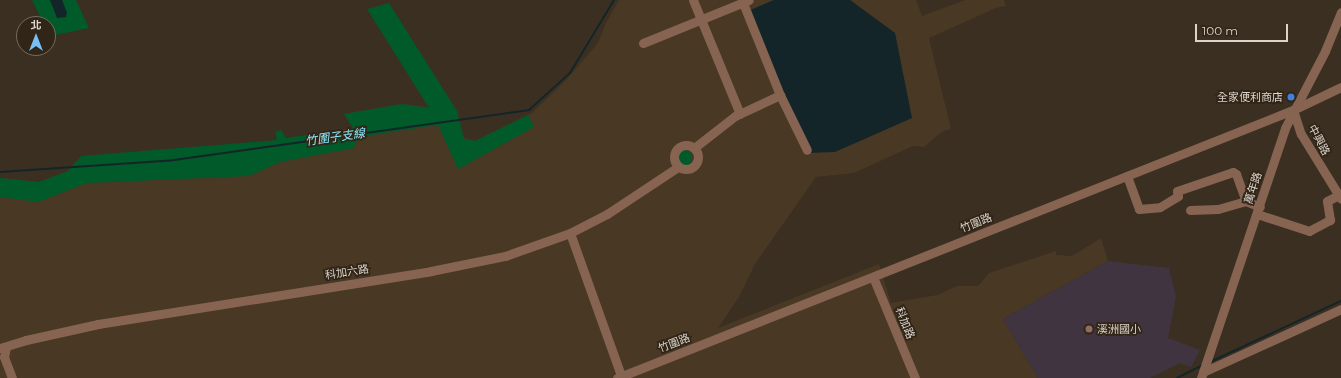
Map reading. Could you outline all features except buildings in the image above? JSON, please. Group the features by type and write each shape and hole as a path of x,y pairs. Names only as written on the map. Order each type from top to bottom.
{"street":[{"path":"694,0 740,114"},
{"path":"644,43 746,1 780,95 807,150"},
{"name":"萬年路","path":"1204,369 1293,110 1325,51 1341,12"},
{"name":"竹圍路","path":"620,377 1293,110 1341,87"},
{"path":"694,148 740,114 780,95"},
{"name":"中興路","path":"1293,110 1301,134 1340,197"},
{"path":"687,145 694,148 698,159 694,167 686,170 678,167 674,157 676,149 687,145"},
{"name":"科加六路","path":"3,348 26,340 98,324 468,264 505,256 570,233 607,214 678,167"},
{"path":"1127,176 1139,209 1160,207 1178,196 1177,191 1233,172 1236,174 1246,201 1258,210 1308,231 1330,220 1327,201 1340,197"},
{"path":"1190,210 1218,210 1246,201"},
{"path":"570,233 620,377"},
{"name":"科加路","path":"874,277 915,378"},
{"path":"1204,369 1341,309"},
{"path":"3,348 4,357 12,378"}],"shaded area":[{"path":"50,0 62,0 67,13 66,17 57,18"},
{"path":"619,0 916,0 922,16 965,0 1004,0 1006,6 996,8 929,38 951,129 943,131 924,147 913,146 854,173 816,177 755,264 739,297 718,328 879,264 891,303 937,295 957,286 978,286 989,273 1056,251 1056,255 1072,256 1101,238 1108,261 1003,319 1038,378 0,378 0,178 39,182 68,171 81,156 255,144 353,128 344,114 402,104 457,111 464,138 475,141 532,113 567,79 598,43 606,23"},
{"path":"774,0 850,0 895,33 912,118 835,152 808,153 748,11"},
{"name":"溪洲國小","path":"1108,261 1169,268 1176,297 1168,338 1200,350 1191,367 1180,363 1150,378 1038,378 1003,319"}],"green space":[{"path":"32,0 76,0 89,28 56,35 56,16 40,16"},
{"path":"389,3 457,111 464,139 475,141 528,115 534,127 458,169 438,125 358,137 354,148 280,162 249,176 87,183 38,202 0,197 0,178 39,182 68,171 81,156 277,140 275,132 281,130 286,138 353,128 344,114 402,104 429,108 367,9"},
{"path":"684,150 690,152 692,158 690,164 684,166 678,164 676,158 678,152"}],"waterway":[{"name":"竹圍子支線","path":"0,172 174,160 529,110 570,73 614,0"},
{"path":"1210,362 1341,301"},
{"path":"1177,378 1202,365"}],"place":[{"name":"全家便利商店","path":"1291,97"},
{"name":"溪洲國小","path":"1089,329"}]}
